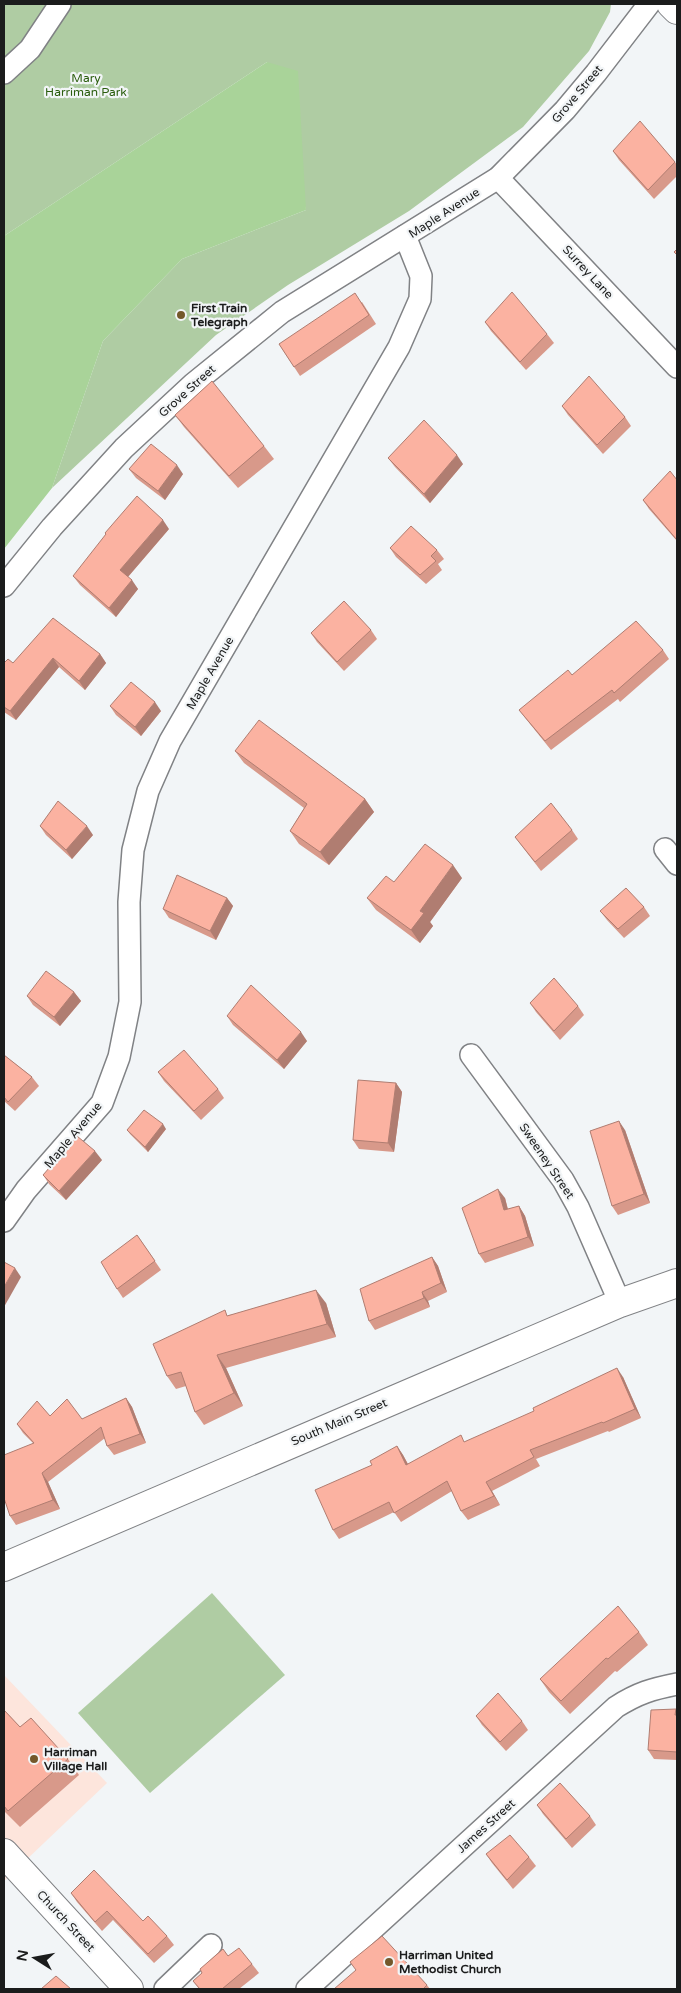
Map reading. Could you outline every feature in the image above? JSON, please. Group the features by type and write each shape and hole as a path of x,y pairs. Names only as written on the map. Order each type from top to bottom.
{"street":[{"path":"4,73 30,49 60,4"},
{"name":"Grove Street","path":"498,178 565,110 649,4"},
{"path":"671,4 677,10"},
{"name":"Maple Avenue","path":"4,1221 26,1190 102,1103 119,1057 130,1002 129,902 133,850 148,791 170,741 399,347 420,299 421,276 405,236 498,178"},
{"name":"Surrey Lane","path":"498,178 677,367"},
{"name":"Grove Street","path":"4,586 52,527 124,448 193,384 282,312 405,236"},
{"name":"Sweeney Street","path":"471,1054 563,1180 578,1207 620,1303"},
{"name":"South Main Street","path":"4,1567 620,1303 677,1283"},
{"name":"James Street","path":"307,1989 616,1707 652,1688 677,1684"},
{"name":"Church Street","path":"4,1852 129,1989"},
{"path":"165,1989 211,1945"}],"shaded area":[{"path":"4,1675 107,1783 4,1881"}],"green space":[{"name":"Mary Harriman Park","path":"4,4 611,4 610,12 589,51 523,127 409,211 288,285 216,335 52,488 103,341 182,259 306,210 267,62 4,236"},
{"path":"267,62 298,71 306,210 182,259 103,341 52,488 4,549 4,236"},
{"path":"212,1593 285,1675 150,1793 78,1713"}],"building":[{"path":"640,121 675,162 648,190 613,151"},
{"path":"512,292 547,334 520,362 485,322"},
{"path":"355,293 369,315 294,367 279,344"},
{"path":"589,376 625,417 597,445 562,406"},
{"path":"212,381 264,446 229,476 175,415"},
{"path":"424,420 457,455 424,494 388,458"},
{"path":"151,444 177,465 158,491 129,469"},
{"path":"670,471 677,480 677,540 643,500"},
{"path":"137,496 163,520 120,570 132,580 109,608 73,576 105,533"},
{"path":"411,526 437,550 431,556 436,561 420,575 390,548"},
{"path":"344,601 371,630 337,662 311,633"},
{"path":"53,618 100,654 79,681 53,658 10,711 4,707 4,663 8,659 13,663"},
{"path":"636,621 663,650 614,693 612,690 545,741 519,710 568,670 572,675"},
{"path":"131,682 155,702 135,727 110,706"},
{"path":"259,720 365,799 320,852 290,831 307,804 235,751"},
{"path":"58,801 87,826 66,850 40,826"},
{"path":"551,803 572,830 535,862 515,837"},
{"path":"425,844 453,865 420,911 424,913 411,930 367,898 386,876 394,882"},
{"path":"177,875 227,898 210,931 163,909"},
{"path":"626,888 644,907 618,929 600,911"},
{"path":"46,971 74,992 54,1017 27,996"},
{"path":"554,978 578,1006 554,1031 530,1003"},
{"path":"251,985 301,1032 277,1060 227,1016"},
{"path":"184,1050 218,1089 194,1111 158,1072"},
{"path":"4,1055 32,1077 8,1102 4,1097"},
{"path":"358,1080 396,1083 388,1143 353,1140"},
{"path":"144,1110 163,1124 145,1147 127,1130"},
{"path":"619,1121 644,1194 612,1206 590,1131"},
{"path":"77,1136 95,1151 59,1191 43,1175"},
{"path":"498,1189 504,1210 519,1206 528,1237 479,1254 462,1208"},
{"path":"137,1235 155,1261 117,1289 101,1262"},
{"path":"432,1257 441,1283 422,1292 424,1298 369,1321 360,1289"},
{"path":"4,1262 15,1268 4,1287"},
{"path":"316,1290 327,1324 217,1355 234,1393 195,1412 181,1372 167,1376 153,1344 225,1310 227,1316"},
{"path":"617,1368 635,1409 530,1450 534,1457 486,1482 494,1496 461,1511 447,1481 394,1513 389,1502 333,1530 315,1490 372,1465 370,1461 397,1446 406,1465 461,1435 464,1442 534,1411 533,1408"},
{"path":"126,1398 140,1434 107,1446 101,1427 42,1473 53,1500 10,1516 4,1498 4,1455 34,1443 17,1424 37,1401 50,1416 67,1399 82,1419"},
{"path":"618,1606 639,1632 608,1659 606,1658 561,1701 540,1679"},
{"path":"498,1693 522,1721 500,1742 476,1716"},
{"path":"676,1709 677,1752 648,1750 651,1710"},
{"name":"Harriman Village Hall","path":"4,1710 20,1727 31,1718 68,1759 8,1811 4,1806"},
{"path":"560,1783 590,1816 566,1839 537,1805"},
{"path":"510,1835 529,1857 507,1880 486,1854"},
{"path":"94,1870 143,1921 148,1916 167,1936 148,1954 107,1911 95,1922 71,1893"},
{"name":"Harriman United Methodist Church","path":"382,1936 427,1985 423,1989 334,1989 356,1970 350,1962"},
{"path":"239,1948 252,1964 222,1989 200,1989 193,1981 202,1973 200,1969 223,1949 228,1956"},
{"path":"56,1976 71,1989 41,1989"}],"place":[{"name":"First Train Telegraph","path":"181,315"},
{"name":"Harriman Village Hall","path":"34,1759"},
{"name":"Harriman United Methodist Church","path":"389,1962"}]}
